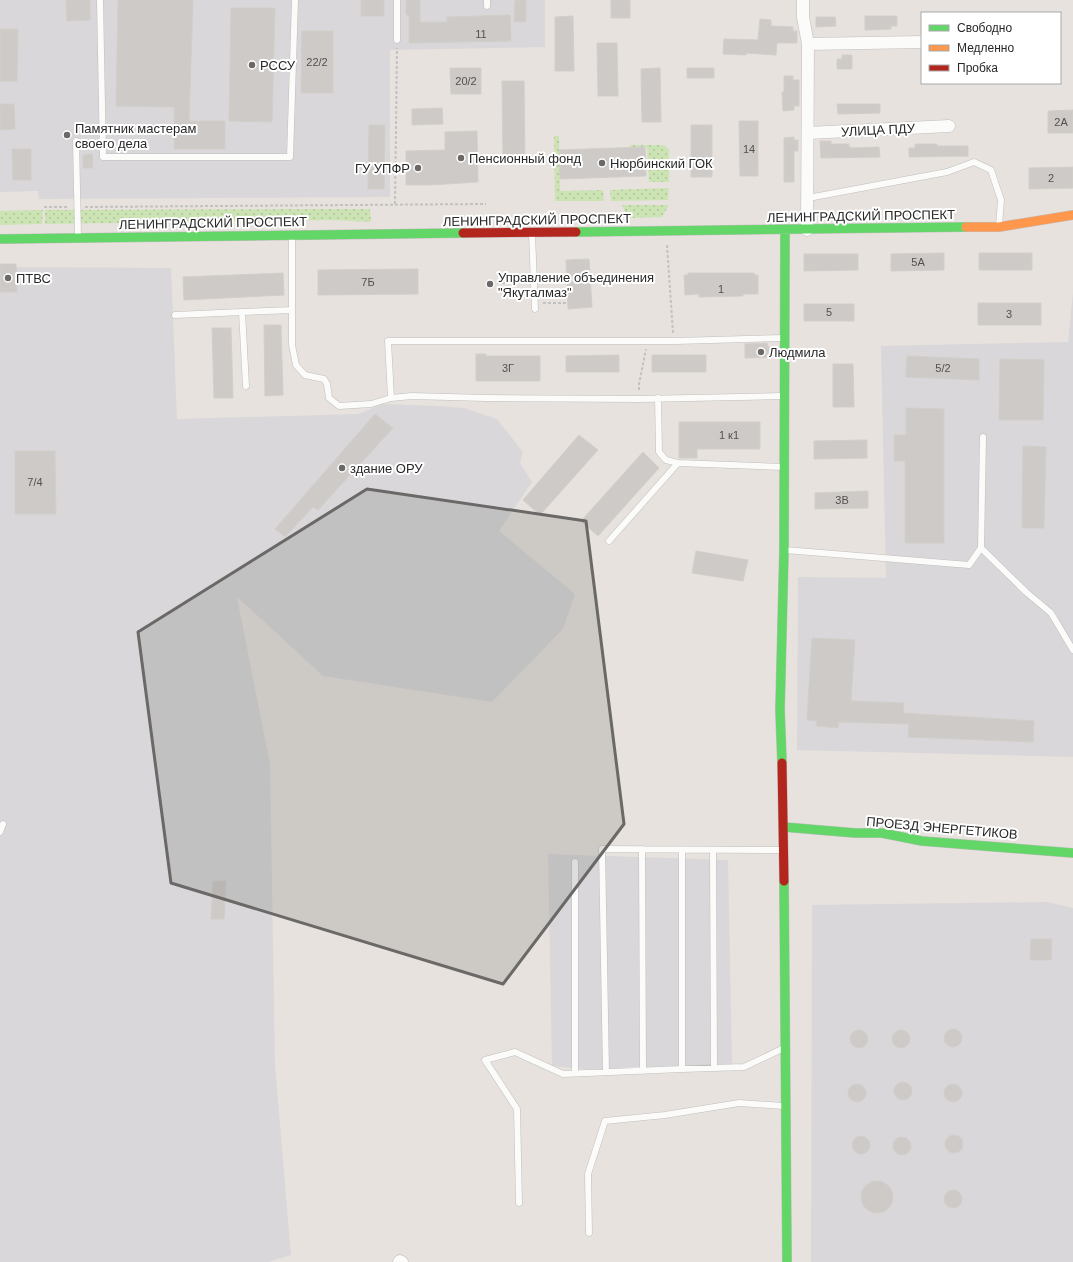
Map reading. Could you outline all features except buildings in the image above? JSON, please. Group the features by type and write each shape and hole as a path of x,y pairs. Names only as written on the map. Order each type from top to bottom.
{"street":[{"path":"803,0 803,17 808,44 808,230"},
{"path":"808,44 921,42"},
{"name":"УЛИЦА ПДУ","path":"808,133 949,126"},
{"name":"ЛЕНИНГРАДСКИЙ ПРОСПЕКТ","path":"0,239 999,228 1073,215"},
{"path":"785,230 784,550 780,710 784,827 787,1262"},
{"name":"ПРОЕЗД ЭНЕРГЕТИКОВ","path":"784,827 855,833 882,833 922,841 1073,853"}],"lane":[{"path":"100,0 103,157 283,158 290,158 295,0"},
{"path":"397,0 397,40"},
{"path":"76,141 78,238"},
{"path":"808,198 947,172 974,162 991,170 1001,200 999,228"},
{"path":"532,233 535,306"},
{"path":"292,236 292,345 296,366 305,375 324,378 327,384 329,398 339,406 371,404 391,398 412,396 486,398 784,396"},
{"path":"175,315 292,310"},
{"path":"242,312 246,386"},
{"path":"391,398 388,342 676,341 784,338"},
{"path":"658,398 659,452 666,460 678,463 784,467"},
{"path":"784,550 969,565 981,548 983,437"},
{"path":"609,541 678,463"},
{"path":"981,548 1026,592 1051,613 1073,650"},
{"path":"0,832 3,824"},
{"path":"606,1072 602,849 784,850"},
{"path":"642,850 643,1071"},
{"path":"682,850 682,1069"},
{"path":"714,850 714,1068"},
{"path":"574,862 575,1073"},
{"path":"519,1203 517,1109 485,1060 515,1052 563,1074 714,1068 744,1066 786,1047"},
{"path":"590,1233 588,1174 605,1121 665,1115 739,1103 786,1106"}],"path":[{"path":"395,204 397,40"},
{"path":"84,207 486,204"},
{"path":"44,207 68,207"},
{"path":"666,242 673,333 667,335"},
{"path":"497,283 534,283"},
{"path":"535,306 568,303"},
{"path":"639,384 647,340"}],"highlighted area":[{"path":"367,489 586,521 624,824 503,984 171,883 138,632"}],"shaded area":[{"path":"0,0 545,0 545,47 390,50 390,197 39,199 38,191 0,192"},
{"path":"0,267 171,268 177,419 359,414 382,404 464,408 497,419 523,452 520,463 532,482 499,531 575,594 563,629 492,702 323,676 237,597 270,764 275,1066 291,1255 268,1262 0,1262"},
{"path":"1073,293 1073,757 797,750 798,577 886,578 881,346 1068,342"},
{"path":"548,854 728,860 732,1064 585,1069 552,1066"},
{"path":"1047,902 1073,908 1073,1262 811,1262 812,905"}],"green space":[{"path":"554,136 559,136 560,191 603,190 604,201 555,201"},
{"path":"630,145 663,145 669,149 669,182 649,182 647,147 630,147"},
{"path":"669,188 668,200 611,201 610,190"},
{"path":"622,205 669,205 662,217 628,218"},
{"path":"370,209 371,222 330,220 45,224 45,210"},
{"path":"43,210 42,224 0,225 0,211"}],"traffic: fast":[{"path":"576,232 966,227"},
{"path":"782,763 780,710 784,550 785,230"},
{"path":"0,239 463,233"},
{"path":"784,827 855,833 882,833 922,841 1073,853"},
{"path":"784,881 787,1262"}],"traffic: slow":[{"path":"966,227 999,227 1073,215"}],"traffic: jam":[{"path":"463,233 576,232"},
{"path":"782,763 784,881"}],"place":[{"name":"РССУ","path":"252,65"},
{"name":"Памятник мастерам своего дела","path":"67,135"},
{"name":"Пенсионный фонд","path":"461,158"},
{"name":"Нюрбинский ГОК","path":"602,163"},
{"name":"ГУ УПФР","path":"418,168"},
{"name":"ПТВС","path":"8,278"},
{"name":"Управление объединения \"Якуталмаз\"","path":"490,284"},
{"name":"Людмила","path":"761,352"},
{"name":"здание ОРУ","path":"342,468"}]}
